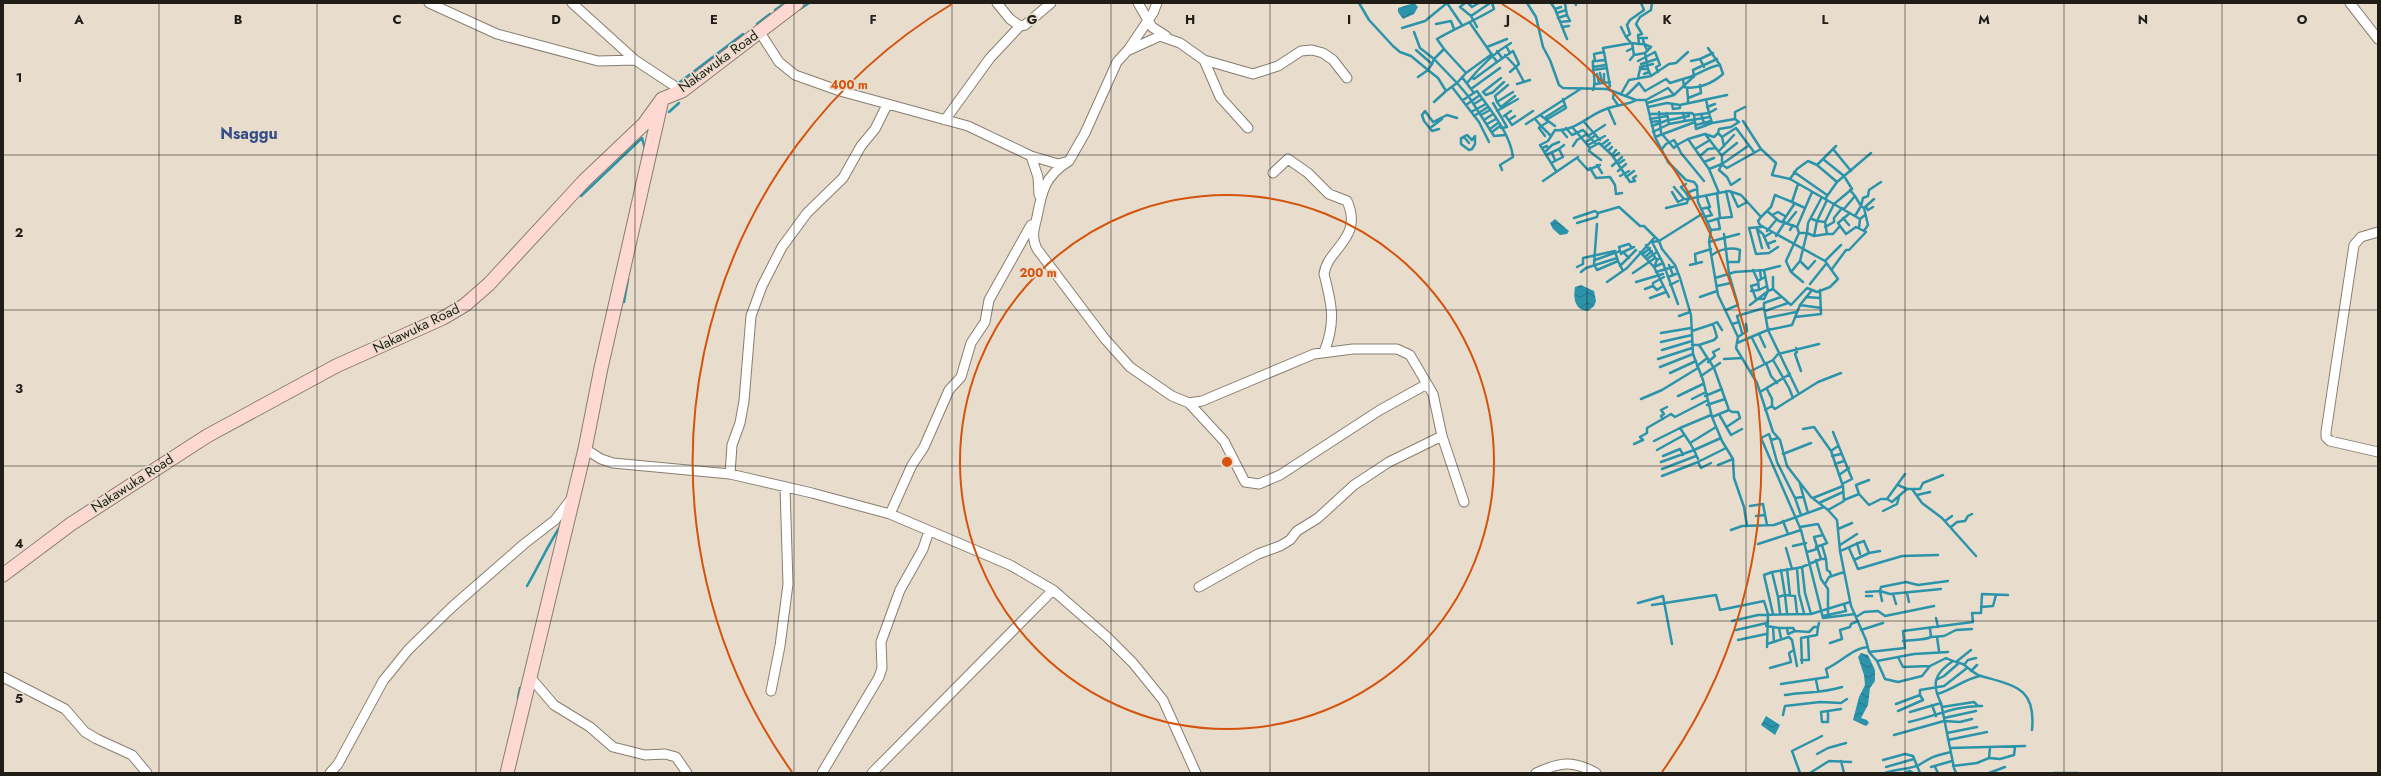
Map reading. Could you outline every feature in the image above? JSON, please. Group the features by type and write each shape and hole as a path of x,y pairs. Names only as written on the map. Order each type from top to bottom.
{"main road":[{"name":"Nakawuka Road","path":"3,575 71,524 207,436 336,366 443,318 465,305 494,279 584,181 644,124 662,99 682,91 797,3"},
{"path":"507,773 572,496 585,449 601,368 662,99"}],"street":[{"path":"429,3 497,34 598,61 636,60"},
{"path":"572,3 636,60 682,91"},
{"path":"997,3 1010,19 1020,26"},
{"path":"945,120 990,58 1020,26 1025,25 1051,3"},
{"path":"1138,3 1157,32 1193,51 1204,60 1253,74 1278,66 1300,51 1312,50 1324,53 1333,60 1347,78"},
{"path":"1156,3 1153,13 1148,18 1127,51 1117,62 1085,134 1069,160 1055,170 1041,193 1032,232 1037,249 1105,339 1130,367 1172,396 1189,403 1224,441 1245,482 1259,484 1280,475 1380,410 1426,384"},
{"path":"2350,3 2378,39"},
{"path":"759,31 778,62 787,71 840,91 968,126 1031,156 1058,164 1069,160"},
{"path":"1127,51 1150,39 1160,36 1167,36"},
{"path":"1204,60 1220,97 1248,128"},
{"path":"730,474 732,445 740,423 744,401 751,316 762,286 782,247 807,213 843,178 861,146 875,129 887,104"},
{"path":"890,514 912,465 924,447 949,390 961,377 971,343 985,322 989,300 1029,231 1039,201 1038,177 1031,156"},
{"path":"1273,172 1288,158 1304,170 1329,194 1347,201 1350,209 1349,231 1344,243 1325,267 1324,274 1332,306 1330,336 1324,352"},
{"path":"2378,232 2361,237 2354,245 2326,432 2326,437 2330,441 2378,452"},
{"path":"1330,336 1337,347 1345,350"},
{"path":"1189,403 1202,401 1314,354 1345,350 1384,348 1398,349 1410,355 1433,394 1442,436 1464,502"},
{"path":"590,424 591,447 601,459"},
{"path":"1199,587 1236,568 1258,554 1280,546 1290,540 1297,531 1318,518 1354,484 1389,462 1442,436"},
{"path":"585,449 601,459 613,463 730,474 890,514 1010,565 1053,590 1107,637 1160,697 1181,737 1196,773"},
{"path":"770,691 780,646 788,584 785,487"},
{"path":"330,773 338,764 383,681 408,650 452,607 524,544 555,520 572,496"},
{"path":"822,773 879,677 882,668 881,642 900,590 923,549 928,531"},
{"path":"872,773 1053,590"},
{"path":"3,677 66,709 85,732 96,739 132,755 147,773"},
{"path":"530,677 554,705 590,727 612,747 645,754 665,754 676,757 687,773"},
{"path":"1536,773 1565,763 1582,765 1596,773"}],"water":[{"path":"1414,3 1418,7 1414,14 1403,19 1398,12 1398,8"},
{"path":"1555,219 1569,231 1567,234 1560,235 1553,229 1550,223"},
{"path":"1581,285 1594,291 1596,301 1594,306 1588,311 1580,309 1575,300 1575,287"},
{"path":"1861,653 1868,655 1875,670 1875,681 1870,688 1868,705 1861,718 1867,720 1869,723 1866,726 1853,720 1859,697 1865,685 1864,675 1858,657"},
{"path":"1766,716 1780,725 1775,735 1761,725"}],"waterway":[{"path":"775,10 785,3"},
{"path":"800,9 809,3"},
{"path":"1359,3 1369,20 1400,52 1411,56 1428,70 1432,64"},
{"path":"1447,3 1462,25"},
{"path":"1402,28 1425,21 1447,3"},
{"path":"1465,3 1460,7 1471,16 1477,27"},
{"path":"1468,3 1472,7 1479,3"},
{"path":"1471,16 1490,3"},
{"path":"1414,32 1420,48 1434,59 1444,49 1437,39 1494,9 1492,3"},
{"path":"1527,3 1536,17 1543,47 1550,60 1559,85 1563,88 1607,89 1636,100 1646,100 1655,137 1668,162 1686,180 1694,182 1697,186 1698,202 1711,230 1709,242 1718,295 1738,337 1736,348 1757,383 1773,432 1780,440 1787,466 1811,497 1828,510 1837,520 1840,551 1851,606 1866,640 1869,652 1877,661 1885,679 1898,682 1922,676 1930,666 1946,658 1963,664 1978,675 2014,686 2021,691 2027,697 2031,705 2032,730"},
{"path":"1551,3 1555,9"},
{"path":"1565,3 1566,10"},
{"path":"1631,43 1626,37 1630,34 1627,25 1630,20 1644,10 1641,3"},
{"path":"1647,50 1644,44 1651,47 1645,53 1634,55 1632,43 1639,44 1638,35 1642,34 1636,24 1640,17 1651,10 1652,3"},
{"path":"1561,7 1555,9 1567,39"},
{"path":"1557,13 1566,10 1567,15"},
{"path":"757,24 770,14"},
{"path":"1558,18 1567,15 1570,21 1560,22"},
{"path":"1436,24 1451,21 1454,29"},
{"path":"1470,23 1497,62 1513,51 1519,64 1510,72"},
{"path":"1562,27 1569,26"},
{"path":"1621,27 1626,37"},
{"path":"680,82 743,34"},
{"path":"1639,38 1647,38"},
{"path":"1487,47 1507,39"},
{"path":"1639,44 1644,44 1643,39"},
{"path":"1467,83 1488,61 1511,43"},
{"path":"1593,90 1595,83 1593,65 1593,61 1595,61 1594,54 1604,52 1603,48 1632,43"},
{"path":"1506,46 1510,53"},
{"path":"1627,51 1633,48"},
{"path":"1708,48 1720,65 1723,74 1705,85 1694,88 1684,87 1683,79 1720,65"},
{"path":"1444,49 1466,73 1457,83 1469,97 1494,136 1505,135"},
{"path":"1416,50 1432,64 1434,59 1457,83 1446,91"},
{"path":"1497,51 1502,58"},
{"path":"1604,52 1610,86 1607,89"},
{"path":"1638,61 1655,52 1660,65 1656,67 1658,72"},
{"path":"1621,94 1629,80 1651,76 1669,64 1676,63 1688,52"},
{"path":"1645,53 1651,76"},
{"path":"1704,67 1700,59 1713,53"},
{"path":"1466,73 1492,54"},
{"path":"1505,55 1516,67 1524,82"},
{"path":"1630,60 1634,55"},
{"path":"1641,64 1657,59"},
{"path":"1691,61 1700,59"},
{"path":"1694,77 1693,70 1717,59"},
{"path":"1596,61 1605,60"},
{"path":"1472,77 1474,79 1497,62"},
{"path":"1640,69 1640,67 1653,64"},
{"path":"1593,67 1606,65"},
{"path":"1471,89 1500,68"},
{"path":"1593,70 1607,68"},
{"path":"1638,78 1640,69 1648,69"},
{"path":"1418,77 1428,70 1438,78 1446,91 1434,102"},
{"path":"1644,74 1649,72"},
{"path":"1600,73 1602,83"},
{"path":"1597,74 1599,83"},
{"path":"1604,74 1604,82"},
{"path":"1462,77 1474,93"},
{"path":"1491,93 1486,95 1483,92 1501,78"},
{"path":"1647,103 1674,95 1692,78"},
{"path":"1626,96 1639,83 1645,91 1666,79 1670,83 1683,79"},
{"path":"1517,84 1530,80"},
{"path":"1492,93 1504,82"},
{"path":"1596,84 1610,82"},
{"path":"1497,102 1495,96 1508,85"},
{"path":"1688,102 1688,98 1701,93 1700,85"},
{"path":"1452,87 1479,122 1489,142"},
{"path":"1526,124 1582,88"},
{"path":"1646,100 1668,88 1674,95"},
{"path":"1687,88 1688,98"},
{"path":"1463,100 1477,91 1494,114 1504,131 1513,157 1500,165 1502,170"},
{"path":"1500,106 1497,102 1513,92"},
{"path":"1614,92 1613,98 1618,105"},
{"path":"1466,105 1480,95"},
{"path":"1648,107 1667,103 1680,105 1727,95"},
{"path":"1501,107 1515,96"},
{"path":"1474,104 1482,99"},
{"path":"1497,111 1518,99"},
{"path":"1546,120 1566,108 1563,99"},
{"path":"1556,171 1540,145 1548,141 1555,130 1562,130 1575,126 1599,112 1636,100"},
{"path":"1706,100 1709,113 1716,109"},
{"path":"669,112 679,103"},
{"path":"1493,103 1507,127 1501,128"},
{"path":"1471,112 1486,104"},
{"path":"1672,104 1673,109 1680,108 1680,105"},
{"path":"1707,107 1715,104"},
{"path":"1546,117 1565,105"},
{"path":"1474,116 1488,107"},
{"path":"1705,134 1714,137 1718,133 1719,129 1731,127 1739,122 1735,119 1735,112 1745,107"},
{"path":"1608,108 1615,124"},
{"path":"1481,115 1490,110"},
{"path":"1439,129 1432,131 1424,121 1422,115 1425,111 1433,122 1447,115 1457,118"},
{"path":"1504,116 1511,111"},
{"path":"1505,115 1512,125 1533,111"},
{"path":"1659,112 1661,133 1674,148 1677,145 1681,153 1704,181"},
{"path":"1667,113 1669,124 1685,121"},
{"path":"1683,113 1685,121 1710,117"},
{"path":"1669,120 1689,116 1688,113"},
{"path":"1650,114 1692,113 1694,115 1709,113 1712,123 1735,119"},
{"path":"1484,120 1493,114"},
{"path":"1701,114 1705,126"},
{"path":"1540,115 1555,126"},
{"path":"1694,115 1696,129 1712,123"},
{"path":"1509,120 1515,116"},
{"path":"1650,119 1667,116"},
{"path":"1430,128 1442,119"},
{"path":"1487,124 1496,119"},
{"path":"1535,119 1541,126 1548,122"},
{"path":"1652,126 1668,120"},
{"path":"1651,122 1659,121"},
{"path":"1696,125 1711,121"},
{"path":"1721,164 1727,168 1761,149 1743,121"},
{"path":"1584,122 1600,140"},
{"path":"1655,137 1695,122"},
{"path":"1490,129 1498,123"},
{"path":"1653,132 1669,124"},
{"path":"1588,136 1605,125"},
{"path":"1492,132 1500,126"},
{"path":"1545,136 1539,128 1541,126 1551,136"},
{"path":"1566,128 1572,135 1583,130 1596,144"},
{"path":"1573,128 1590,148 1589,151 1601,160"},
{"path":"1722,137 1736,128 1754,152"},
{"path":"1562,131 1567,137"},
{"path":"1718,133 1722,137 1724,146"},
{"path":"1573,146 1577,140 1587,134"},
{"path":"1688,139 1705,134 1722,156 1722,164"},
{"path":"1467,135 1472,140 1475,136 1475,144 1472,149 1469,150 1461,144 1461,138 1467,135"},
{"path":"1586,142 1596,135"},
{"path":"1719,151 1734,135"},
{"path":"1588,145 1605,136"},
{"path":"1464,137 1469,143"},
{"path":"581,196 642,138 645,149"},
{"path":"1662,149 1666,144 1674,140 1677,145 1688,139 1709,169 1722,164 1719,170 1727,177 1731,185 1740,179"},
{"path":"1601,145 1608,140"},
{"path":"1695,149 1710,140"},
{"path":"1545,152 1552,145 1559,142"},
{"path":"1590,148 1599,143 1612,155 1630,182 1635,181 1633,178 1636,176"},
{"path":"1604,148 1610,143"},
{"path":"1722,155 1737,143"},
{"path":"1559,149 1564,145"},
{"path":"1542,148 1547,146 1548,148"},
{"path":"1722,164 1748,146"},
{"path":"1790,179 1797,169 1808,161 1817,165 1836,146"},
{"path":"1608,151 1612,147"},
{"path":"1700,156 1708,149 1716,148"},
{"path":"1546,155 1559,149 1563,157 1551,163"},
{"path":"1761,149 1776,163 1772,175 1790,179 1860,219 1865,215"},
{"path":"1833,149 1851,171"},
{"path":"1612,155 1616,150"},
{"path":"1552,153 1555,160"},
{"path":"1613,157 1619,153"},
{"path":"1825,199 1837,182 1871,153"},
{"path":"1543,181 1578,157"},
{"path":"1612,166 1622,157"},
{"path":"1577,158 1588,170 1600,165"},
{"path":"1704,162 1714,158"},
{"path":"1823,159 1844,176 1852,189 1834,204 1825,222 1817,221 1814,236 1827,234 1825,222"},
{"path":"1618,164 1624,160"},
{"path":"1618,171 1626,164"},
{"path":"1597,165 1602,173"},
{"path":"1817,165 1837,182"},
{"path":"1590,168 1596,178 1610,177 1615,185 1616,194 1622,193"},
{"path":"1709,169 1719,193"},
{"path":"1620,176 1629,171"},
{"path":"1626,177 1634,171"},
{"path":"1794,172 1827,195"},
{"path":"1874,199 1864,208 1861,206 1863,198 1868,196 1869,190 1881,182"},
{"path":"1686,184 1681,187 1686,193"},
{"path":"1798,184 1792,202 1805,208"},
{"path":"1674,187 1684,199"},
{"path":"1690,199 1686,193 1697,189"},
{"path":"1844,209 1855,196 1850,190"},
{"path":"1720,218 1732,217 1726,191"},
{"path":"1666,208 1687,203 1688,199 1729,191 1741,195 1761,217 1771,207 1775,195 1792,202"},
{"path":"1672,192 1678,202 1688,199"},
{"path":"1731,192 1738,207 1747,202"},
{"path":"1803,282 1791,272 1786,261 1799,233 1797,227 1812,192"},
{"path":"1707,222 1720,218 1717,193"},
{"path":"1701,209 1710,207 1706,196"},
{"path":"1855,196 1861,206 1855,216"},
{"path":"1799,233 1807,233 1808,223 1822,197"},
{"path":"1812,219 1817,221 1827,200"},
{"path":"1783,221 1795,203"},
{"path":"1574,218 1595,211 1598,213 1619,207 1640,226 1644,226 1659,241 1702,214"},
{"path":"1866,207 1868,210 1873,207"},
{"path":"1704,217 1712,215 1708,208"},
{"path":"1825,227 1834,222 1834,218 1842,208"},
{"path":"1840,226 1846,234 1856,227 1864,231 1868,225 1864,208"},
{"path":"1767,211 1779,221 1797,227"},
{"path":"1772,215 1778,212 1785,216"},
{"path":"1788,222 1796,212"},
{"path":"1577,223 1597,217 1598,213"},
{"path":"1838,223 1850,213"},
{"path":"1761,217 1758,221 1760,225 1825,261 1838,279 1830,287 1817,292 1807,288 1791,305 1773,289 1773,277"},
{"path":"1843,218 1849,225"},
{"path":"1711,230 1720,229 1718,219"},
{"path":"1767,231 1777,219"},
{"path":"1859,228 1860,219"},
{"path":"1776,236 1785,222"},
{"path":"1827,234 1833,234 1840,226 1838,223"},
{"path":"1597,224 1594,264 1597,270 1618,261 1623,271"},
{"path":"1790,230 1793,225"},
{"path":"1762,227 1749,228 1756,254 1769,253 1778,247"},
{"path":"1757,229 1763,234 1769,248"},
{"path":"1757,229 1762,248"},
{"path":"1832,269 1846,250 1849,250 1866,232"},
{"path":"1764,237 1771,233"},
{"path":"1814,236 1807,233 1800,261 1808,269 1815,261"},
{"path":"1724,234 1729,274 1738,305 1726,310"},
{"path":"1709,242 1739,234"},
{"path":"1607,282 1627,268 1655,237"},
{"path":"1678,304 1663,263 1652,242 1659,241 1662,249 1675,265 1680,278 1691,315 1693,354 1703,380 1712,417 1722,441 1733,459 1734,478 1744,507 1747,526"},
{"path":"1767,244 1775,241"},
{"path":"1623,252 1621,254 1619,247 1629,244 1632,248"},
{"path":"1646,245 1657,260"},
{"path":"1825,261 1841,245"},
{"path":"1629,258 1623,252 1634,247"},
{"path":"1643,254 1650,248"},
{"path":"1696,264 1695,254 1711,249"},
{"path":"1712,255 1718,251 1726,249 1740,250 1739,262 1729,262"},
{"path":"1620,266 1636,250"},
{"path":"1577,267 1583,264 1583,258 1615,251 1618,261"},
{"path":"1595,260 1620,251"},
{"path":"1645,257 1652,251"},
{"path":"1640,252 1654,267 1669,297"},
{"path":"1647,259 1657,252"},
{"path":"1581,272 1586,268 1617,258"},
{"path":"1633,273 1655,258"},
{"path":"1654,267 1657,260 1660,258"},
{"path":"1791,272 1800,261"},
{"path":"1690,265 1702,262"},
{"path":"1654,267 1663,263"},
{"path":"1810,284 1826,264"},
{"path":"1669,265 1673,275"},
{"path":"1715,278 1735,272 1764,270 1780,266"},
{"path":"1656,272 1673,267"},
{"path":"1753,270 1758,281"},
{"path":"1760,270 1761,279"},
{"path":"1750,305 1768,291 1764,270"},
{"path":"1636,282 1663,274"},
{"path":"1668,277 1676,274"},
{"path":"1645,289 1653,286 1653,283 1664,277"},
{"path":"1765,277 1758,281 1759,290 1767,286"},
{"path":"624,302 628,279"},
{"path":"1670,285 1678,281"},
{"path":"1717,286 1731,283"},
{"path":"1758,284 1751,286 1756,299 1764,299"},
{"path":"1653,286 1657,290 1663,286"},
{"path":"1764,299 1768,291 1773,289"},
{"path":"1751,291 1759,290"},
{"path":"1812,290 1800,305 1821,308"},
{"path":"1795,317 1821,314 1820,290"},
{"path":"1700,297 1717,291"},
{"path":"1650,298 1666,292"},
{"path":"1764,308 1764,303 1781,297"},
{"path":"1806,297 1820,298"},
{"path":"1765,311 1788,303"},
{"path":"1732,324 1739,322 1737,316 1764,308 1768,330 1792,325 1800,305"},
{"path":"1679,316 1690,312"},
{"path":"1767,318 1796,312"},
{"path":"1699,345 1714,340 1717,337 1713,324 1717,322 1722,330"},
{"path":"1739,322 1742,333"},
{"path":"1692,331 1713,324"},
{"path":"1738,337 1747,331 1746,324"},
{"path":"1661,333 1691,328"},
{"path":"1737,343 1770,329"},
{"path":"1768,330 1798,392"},
{"path":"1759,334 1765,347"},
{"path":"1661,342 1692,335"},
{"path":"1752,338 1765,364"},
{"path":"1662,350 1692,341"},
{"path":"1751,371 1773,360 1778,354 1819,344"},
{"path":"1692,345 1699,345 1714,368 1729,410 1732,412 1738,412 1740,418 1728,426"},
{"path":"1658,359 1692,348"},
{"path":"1796,348 1797,352 1795,354 1801,371"},
{"path":"1708,362 1715,356 1713,352 1719,349"},
{"path":"1660,367 1693,354"},
{"path":"1724,359 1742,358"},
{"path":"1697,366 1706,359"},
{"path":"1773,360 1793,398"},
{"path":"1670,373 1696,361"},
{"path":"1701,376 1720,363"},
{"path":"1766,363 1771,376 1777,383"},
{"path":"1641,399 1662,390 1698,368"},
{"path":"1765,410 1772,406 1775,409 1818,382 1841,373"},
{"path":"1760,392 1790,374"},
{"path":"1678,396 1703,384"},
{"path":"1705,396 1722,389"},
{"path":"1767,389 1772,399 1772,406"},
{"path":"1692,399 1704,393"},
{"path":"1707,405 1725,399"},
{"path":"1634,444 1643,440 1640,437 1647,433 1647,428 1671,414 1675,417 1706,401"},
{"path":"1663,419 1661,416 1664,414 1661,410 1667,407"},
{"path":"1712,417 1729,410"},
{"path":"1690,443 1680,428 1711,415"},
{"path":"1720,416 1731,435 1742,429"},
{"path":"1661,462 1694,450 1690,443 1716,427"},
{"path":"1803,429 1814,427 1831,451 1843,486 1813,498"},
{"path":"1654,441 1680,428"},
{"path":"1833,432 1852,479 1842,484"},
{"path":"1758,544 1801,530 1761,438 1769,434 1771,440"},
{"path":"1657,450 1684,435"},
{"path":"1698,459 1694,450 1721,438"},
{"path":"1778,438 1771,440 1777,462 1795,498"},
{"path":"1783,454 1811,443"},
{"path":"1831,451 1838,446"},
{"path":"1662,476 1698,462 1726,448"},
{"path":"1663,456 1680,449 1683,455"},
{"path":"1832,456 1841,454"},
{"path":"1662,469 1696,456"},
{"path":"1718,465 1733,459"},
{"path":"1835,464 1844,461"},
{"path":"1698,462 1701,468 1711,463"},
{"path":"1839,475 1849,468"},
{"path":"1869,480 1856,485 1859,494 1869,505 1881,499 1887,499 1905,474"},
{"path":"1898,485 1907,489 1920,489 1923,483 1943,475"},
{"path":"1800,484 1808,513"},
{"path":"1828,510 1844,501 1843,486"},
{"path":"1887,499 1892,502 1907,489"},
{"path":"1912,489 1922,503 1942,518 1976,556"},
{"path":"1819,503 1843,492"},
{"path":"1917,495 1930,492"},
{"path":"1844,500 1859,494"},
{"path":"1801,515 1795,498 1803,497"},
{"path":"1883,511 1897,504 1899,497"},
{"path":"1750,506 1763,504 1767,525"},
{"path":"1731,530 1742,526 1774,525 1824,507"},
{"path":"1951,527 1957,522 1965,521 1968,516 1972,514"},
{"path":"1756,516 1765,515"},
{"path":"1945,521 1952,516"},
{"path":"1783,521 1788,534"},
{"path":"1838,529 1852,523"},
{"path":"1786,548 1792,569 1802,567 1821,559 1814,537 1823,535 1818,524 1800,527"},
{"path":"527,586 561,525"},
{"path":"1801,530 1823,618 1855,614"},
{"path":"1840,545 1857,534"},
{"path":"1822,545 1827,543 1823,535"},
{"path":"1840,551 1864,541 1869,553"},
{"path":"1793,546 1806,543"},
{"path":"1857,543 1860,554"},
{"path":"1816,547 1822,545 1826,559"},
{"path":"1849,548 1858,569 1902,556 1938,555"},
{"path":"1807,552 1817,549"},
{"path":"1854,560 1869,553 1880,551"},
{"path":"1821,559 1826,559 1827,570 1830,572 1831,576"},
{"path":"1816,560 1821,579 1828,589 1828,614"},
{"path":"1802,567 1805,593 1811,614"},
{"path":"1797,568 1799,594 1804,613"},
{"path":"1787,569 1790,595"},
{"path":"1778,597 1772,572 1792,569"},
{"path":"1780,613 1778,597 1785,595 1781,570"},
{"path":"1772,572 1764,575 1773,614"},
{"path":"1825,584 1829,577 1844,572"},
{"path":"1941,589 1890,594 1880,591 1881,587 1906,582 1918,585 1948,581"},
{"path":"1866,592 1880,591 1882,601"},
{"path":"1907,593 1909,602"},
{"path":"1893,594 1896,604"},
{"path":"1869,652 1905,648 1903,631 1973,622 1972,613 1981,613 1982,594 2008,595"},
{"path":"1652,605 1716,595 1720,610 1764,601 1768,614 1767,647"},
{"path":"1787,613 1785,595 1795,596"},
{"path":"1981,607 1993,606 1996,595"},
{"path":"1638,603 1663,596 1672,644"},
{"path":"1795,596 1797,613"},
{"path":"1866,596 1872,596"},
{"path":"1732,621 1758,615 1811,614 1850,602"},
{"path":"1823,616 1846,611 1844,604"},
{"path":"1856,617 1864,612 1878,611 1885,616 1934,606"},
{"path":"1936,618 1938,627"},
{"path":"1830,643 1842,639 1840,630 1850,627 1851,624 1858,621"},
{"path":"1736,630 1767,623"},
{"path":"1788,634 1795,631 1809,632 1814,627 1818,627 1819,623"},
{"path":"1861,630 1883,623"},
{"path":"1766,626 1773,627 1774,642"},
{"path":"1773,627 1779,628 1781,638"},
{"path":"1802,663 1801,638 1817,635 1818,627"},
{"path":"1779,628 1787,628 1788,634"},
{"path":"1787,628 1793,628 1795,631"},
{"path":"1903,641 1931,637 1930,629"},
{"path":"1931,637 1944,636 1956,630 1972,629"},
{"path":"1738,640 1766,634"},
{"path":"1767,644 1789,637 1792,640 1797,666"},
{"path":"1801,660 1809,660 1808,637"},
{"path":"1937,637 1939,651"},
{"path":"1781,684 1828,677 1826,669 1857,650 1868,647"},
{"path":"1770,668 1791,662 1789,653 1794,650"},
{"path":"1956,662 1971,650"},
{"path":"1877,661 1914,654 1948,652"},
{"path":"1898,657 1903,667 1930,666"},
{"path":"1964,665 1968,660 1976,658"},
{"path":"1953,661 1942,670 1936,679 1936,690 1941,703 1956,773"},
{"path":"1936,680 1944,676 1959,663"},
{"path":"1971,671 1977,665"},
{"path":"1896,704 1920,695 1920,690 1944,686 1967,668"},
{"path":"1937,694 1974,677 1980,676"},
{"path":"1816,680 1818,690"},
{"path":"1785,695 1842,687"},
{"path":"518,698 520,688"},
{"path":"1898,711 1923,700 1920,695"},
{"path":"1783,715 1785,706 1820,702 1841,703 1847,699"},
{"path":"1942,707 1974,702 1978,706"},
{"path":"1910,712 1941,703"},
{"path":"1932,705 1936,716"},
{"path":"1909,722 1963,707 1982,706"},
{"path":"1828,711 1828,722 1822,722 1821,712 1841,709"},
{"path":"1944,718 1976,711"},
{"path":"1894,735 1944,721 1960,722 1972,719"},
{"path":"1947,733 1977,727"},
{"path":"1948,740 1987,732"},
{"path":"1800,773 1792,751 1822,736"},
{"path":"1817,754 1828,748 1846,743"},
{"path":"1950,748 2025,746"},
{"path":"1989,758 2000,759 2014,755 2015,747"},
{"path":"1953,766 1977,763 1989,758 1990,748"},
{"path":"1885,773 1916,766 1934,757 1951,752"},
{"path":"1883,760 1905,754 1913,756 1920,773"},
{"path":"1886,767 1914,759"},
{"path":"1810,773 1829,761 1851,762"},
{"path":"1841,761 1844,773"},
{"path":"1931,767 1952,761"},
{"path":"1935,767 1938,773"},
{"path":"1989,773 2005,767"},
{"path":"1904,773 1910,771 1913,773"},
{"path":"2054,773 2078,773"}],"district":[{"name":"Nsaggu","path":"249,133"}]}
